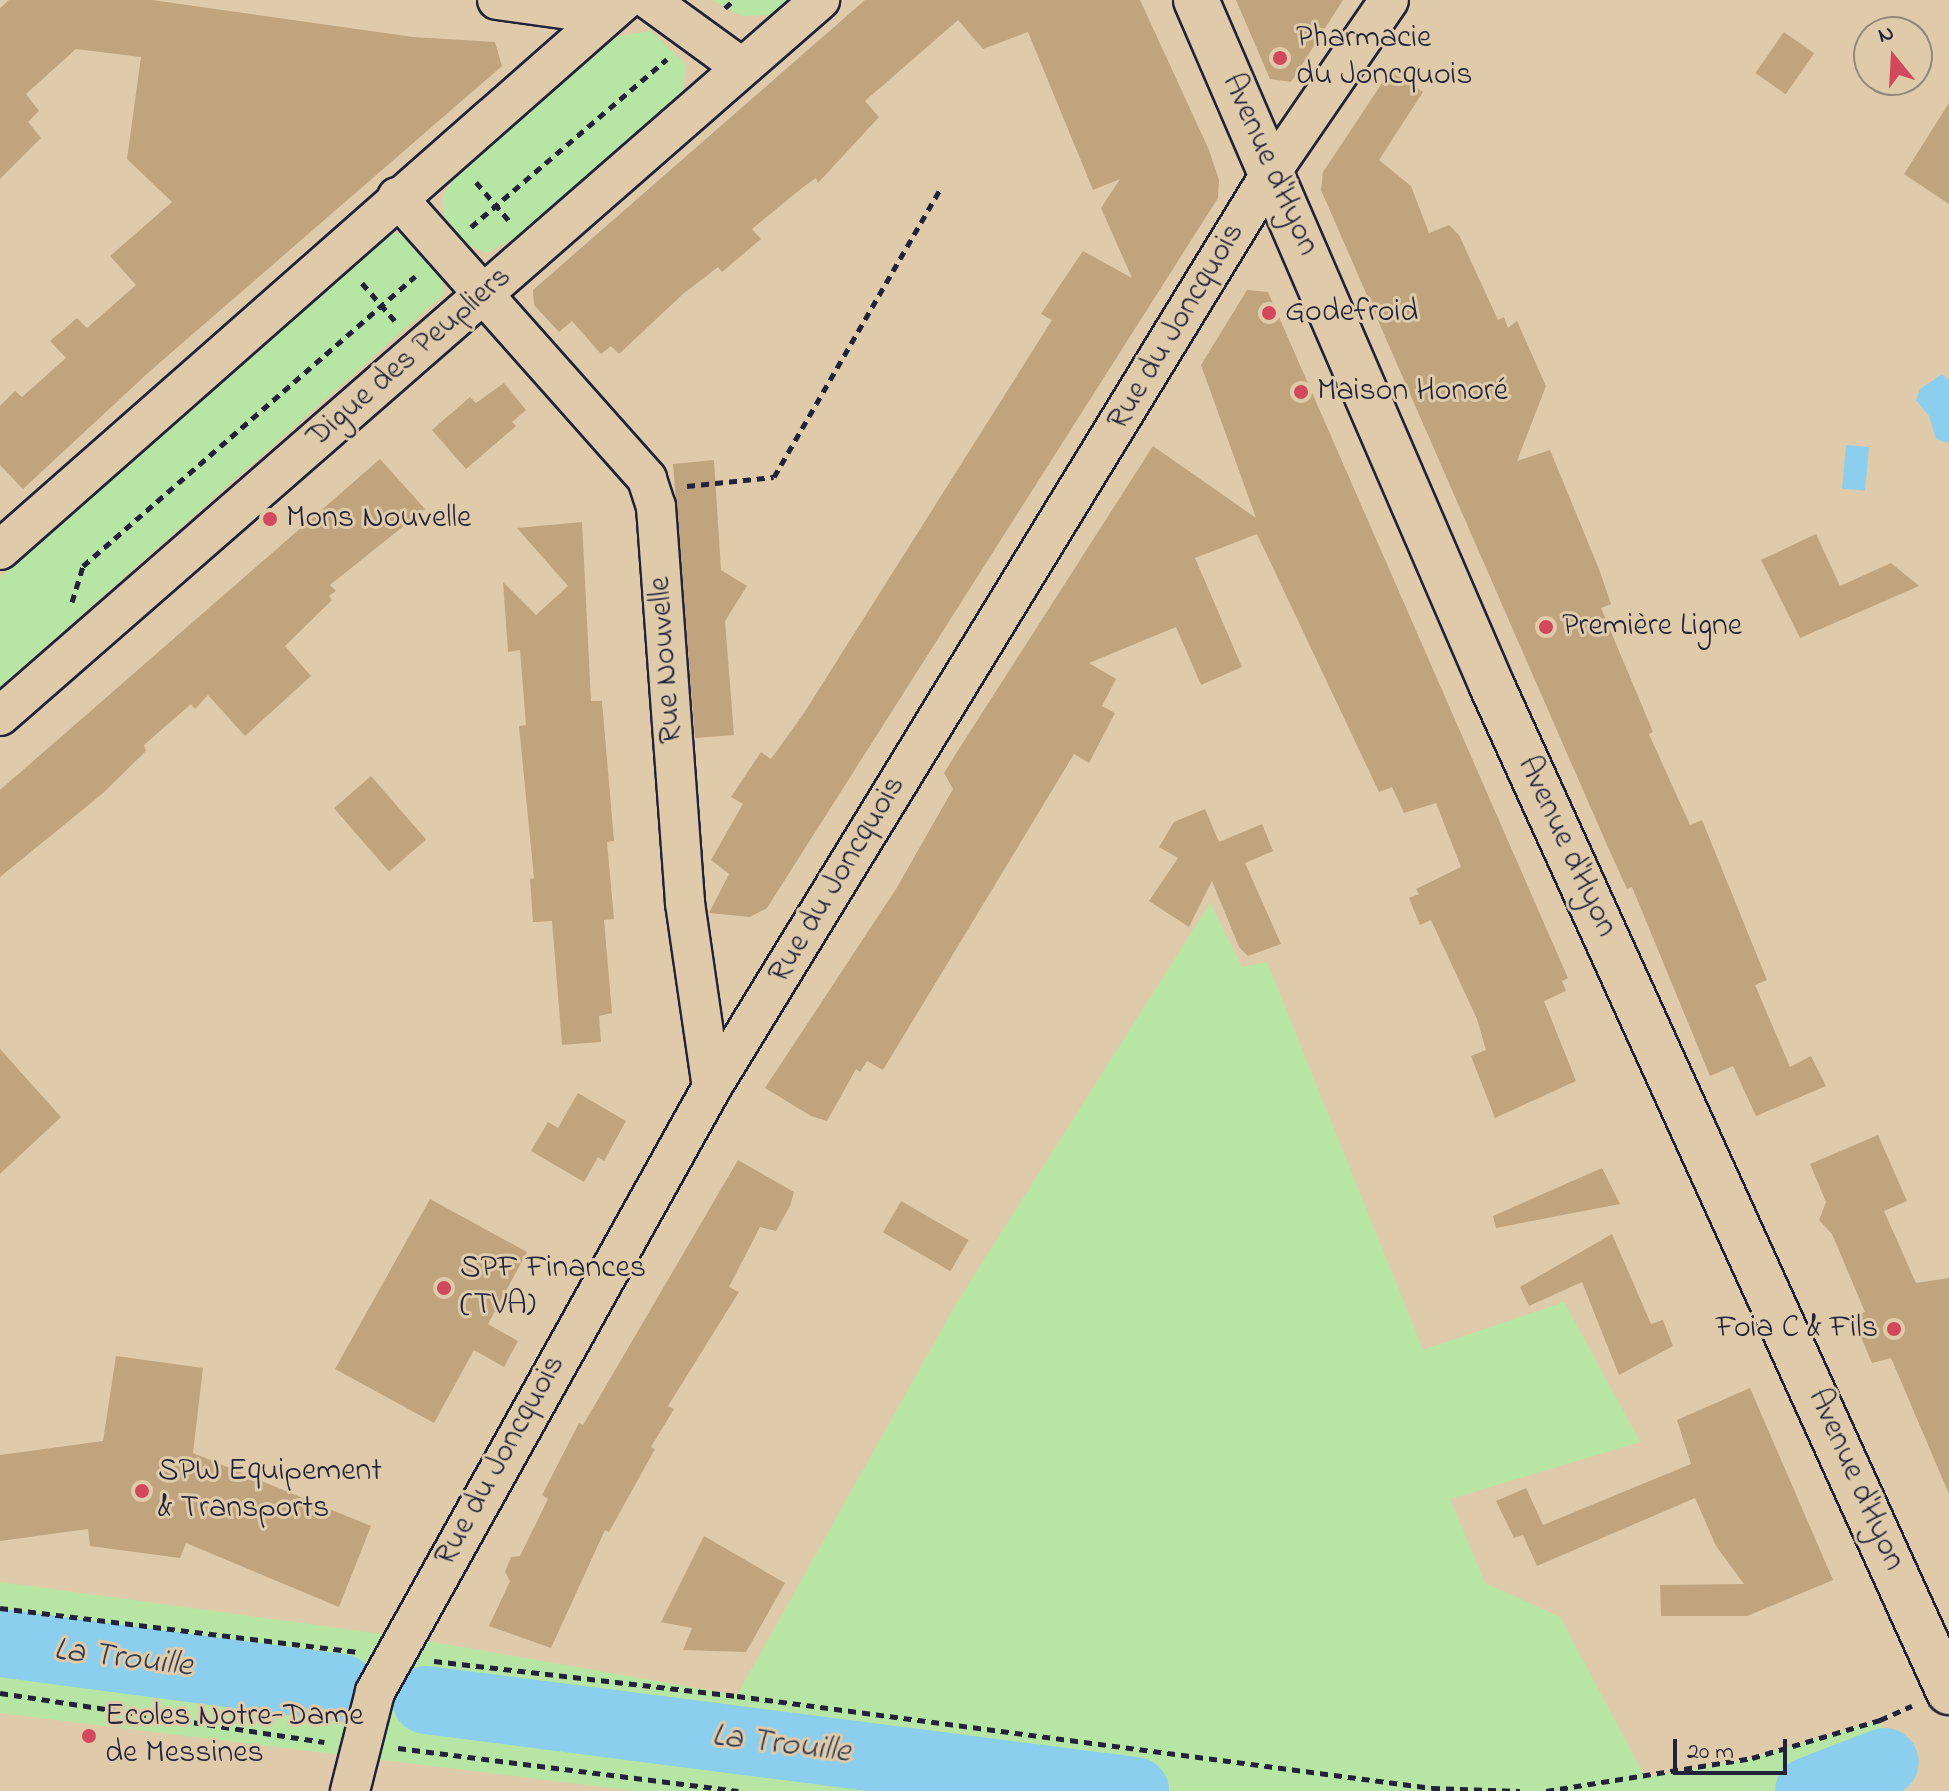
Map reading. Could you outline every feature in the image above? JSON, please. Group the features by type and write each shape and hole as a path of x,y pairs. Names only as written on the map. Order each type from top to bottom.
{"street":[{"path":"497,0 609,5"},
{"path":"649,0 740,66"},
{"name":"Digue des Peupliers","path":"0,716 481,297 740,66 820,0"},
{"name":"Avenue d'Hyon","path":"1196,0 1492,686 1948,1690"},
{"name":"Rue du Joncquois","path":"350,1791 358,1743 393,1657 712,1087 1272,171 1389,0"},
{"path":"0,550 609,5"},
{"name":"Rue Nouvelle","path":"397,197 481,297 647,479 656,507 685,903 712,1087"}],"path":[{"path":"69,613 83,566 734,0"},
{"path":"450,150 534,250"},
{"path":"650,490 774,477 940,190"},
{"path":"336,251 420,350"},
{"path":"0,1608 753,1698 1432,1788 1520,1791"},
{"path":"1546,1791 1752,1758 1880,1720 1948,1690"}],"green space":[{"path":"711,0 793,0 776,15 742,16"},
{"path":"651,31 686,65 682,95 518,236 487,253 456,240 444,217 443,196 459,168 608,38"},
{"path":"389,233 412,235 441,273 444,294 0,687 0,577"},
{"path":"1210,903 1242,967 1267,962 1423,1350 1564,1302 1640,1442 1450,1499 1485,1583 1560,1617 1645,1777 1752,1758 1880,1720 1884,1745 1907,1791 636,1791 0,1713 0,1582 404,1637 737,1695 956,1304"}],"water":[{"path":"1942,374 1949,380 1949,442 1936,439 1929,416 1916,400 1920,389"},
{"path":"1846,445 1869,447 1865,491 1842,489"}],"building":[{"path":"9,0 152,0 413,37 495,42 502,66 149,372 23,489 0,465 0,406 15,391 22,397 66,358 50,341 77,318 87,328 136,285 110,256 172,202 127,159 141,57 76,49 26,94 39,111 28,122 41,138 0,179 0,8"},
{"path":"865,0 1140,0 1209,150 1219,180 1218,198 767,908 750,917 709,913 729,874 711,860 743,804 731,797 761,752 771,759 804,713 1052,320 1041,314 1056,291 1083,251 1132,278 1101,208 1120,179 1093,190 1028,32 983,49 958,20 865,101 879,117 818,183 816,178 752,229 761,239 722,272 718,267 683,294 619,354 611,346 601,354 572,321 559,332 534,305 533,290"},
{"path":"1236,0 1343,0 1291,82 1270,79"},
{"path":"1784,32 1814,53 1786,94 1755,73"},
{"path":"1390,71 1423,92 1379,160 1411,186 1429,233 1449,225 1459,235 1498,320 1504,317 1508,328 1517,321 1546,386 1517,461 1550,450 1599,569 1611,604 1601,608 1653,732 1649,734 1690,825 1702,820 1767,980 1755,985 1790,1067 1811,1056 1826,1086 1756,1116 1733,1066 1710,1076 1632,887 1627,889 1607,845 1321,190 1323,172"},
{"path":"1949,103 1949,204 1904,174"},
{"path":"1247,290 1268,292 1568,978 1562,981 1566,991 1544,1001 1576,1081 1495,1118 1471,1056 1486,1050 1477,1019 1431,920 1420,925 1409,898 1419,894 1416,889 1461,867 1436,803 1404,813 1392,787 1379,792 1257,534 1195,558 1242,667 1201,685 1176,627 1089,663 1116,679 1102,706 1115,713 1089,763 1074,754 883,1070 867,1061 860,1072 856,1069 827,1121 811,1116 765,1088 896,889 953,789 944,773 1153,446 1256,518 1201,365"},
{"path":"504,383 526,410 512,422 516,426 466,469 432,430 470,397 476,403"},
{"path":"380,459 425,509 330,585 336,591 329,596 332,600 285,646 311,676 245,736 208,695 195,709 191,704 144,745 146,751 102,794 0,877 0,790"},
{"path":"714,460 721,570 747,586 725,621 734,735 695,738 673,464"},
{"path":"582,522 591,701 602,701 614,841 607,842 614,919 604,920 612,1013 599,1016 601,1042 562,1045 552,921 533,922 530,879 534,878 519,726 526,725 520,650 508,652 503,582 536,615 568,586 517,528"},
{"path":"1816,534 1840,586 1891,563 1919,586 1800,638 1761,560"},
{"path":"371,776 426,839 389,872 334,808"},
{"path":"1205,809 1219,842 1262,824 1273,851 1245,863 1281,944 1248,956 1239,947 1212,881 1189,927 1149,901 1178,858 1159,847 1174,822"},
{"path":"0,1049 61,1117 0,1174"},
{"path":"578,1093 626,1121 604,1161 598,1157 584,1182 531,1151 548,1122 558,1128"},
{"path":"1878,1135 1907,1201 1884,1211 1916,1283 1949,1278 1949,1494 1891,1358 1872,1363 1852,1316 1865,1312 1832,1234 1819,1220 1826,1202 1810,1164"},
{"path":"738,1160 794,1192 790,1206 776,1231 760,1227 729,1287 739,1292 668,1406 674,1409 651,1447 655,1449 609,1532 605,1530 551,1648 489,1626 510,1581 505,1572 511,1557 520,1556 548,1499 542,1495 579,1423 583,1425"},
{"path":"1602,1168 1620,1204 1496,1228 1493,1216"},
{"name":"SPF Finances (TVA)","path":"430,1199 527,1252 488,1324 518,1341 504,1367 474,1350 434,1423 335,1369"},
{"path":"901,1201 969,1240 951,1271 883,1232"},
{"path":"1612,1234 1651,1324 1663,1320 1673,1346 1619,1375 1582,1282 1529,1306 1520,1287"},
{"name":"SPW Equipement & Transports","path":"116,1356 203,1368 193,1453 371,1526 339,1607 186,1543 180,1558 90,1546 88,1529 0,1541 0,1455 103,1441"},
{"path":"1750,1388 1833,1580 1747,1616 1661,1616 1660,1585 1744,1584 1716,1546 1695,1498 1537,1566 1523,1535 1514,1538 1496,1501 1526,1488 1543,1525 1691,1464 1677,1420"},
{"path":"704,1536 785,1583 746,1652 683,1650 692,1628 661,1622"}],"waterway":[{"name":"La Trouille","path":"0,1643 341,1688"},
{"name":"La Trouille","path":"426,1700 1135,1791"},
{"name":"La Trouille","path":"1809,1791 1885,1762"}],"place":[{"name":"Pharmacie du Joncquois","path":"1280,58"},
{"name":"Godefroid","path":"1269,313"},
{"name":"Maison Honoré","path":"1301,392"},
{"name":"Mons Nouvelle","path":"270,519"},
{"name":"Première Ligne","path":"1546,627"},
{"name":"SPF Finances (TVA)","path":"444,1288"},
{"name":"Foia C & Fils","path":"1894,1329"},
{"name":"SPW Equipement & Transports","path":"142,1491"},
{"name":"Ecoles Notre-Dame de Messines","path":"89,1736"}]}
